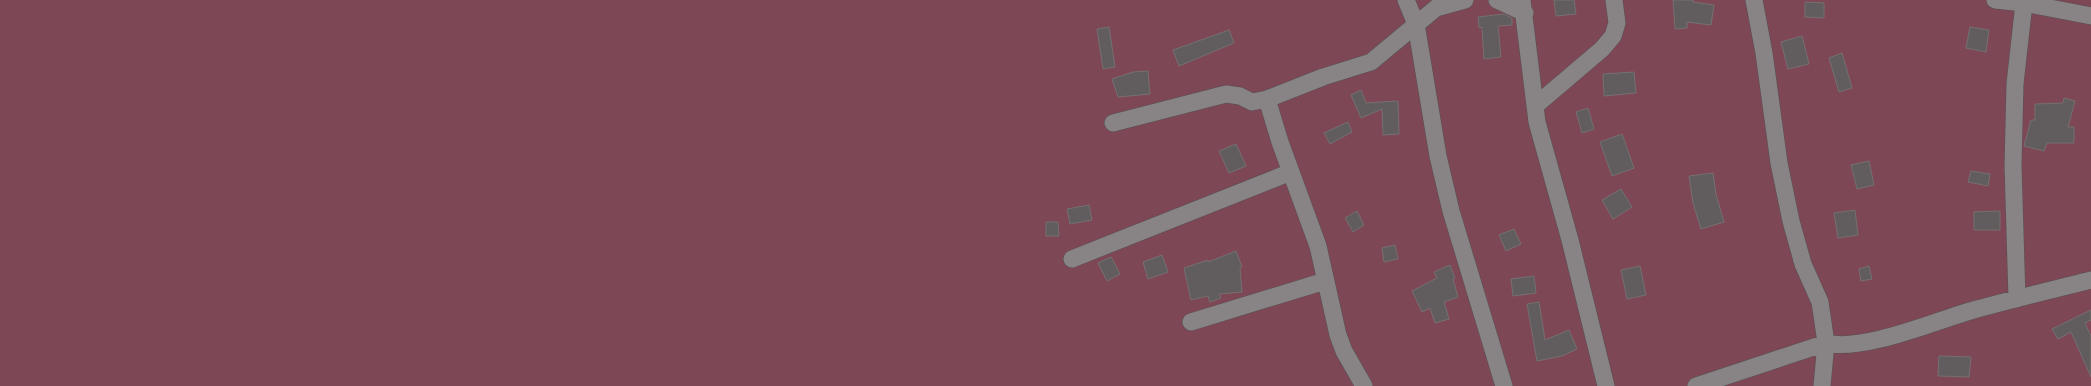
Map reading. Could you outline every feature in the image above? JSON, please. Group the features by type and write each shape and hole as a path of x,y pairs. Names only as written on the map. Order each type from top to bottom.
{"street":[{"path":"1406,0 1416,24 1438,156 1451,211 1504,386"},
{"path":"1113,123 1226,94 1240,96 1252,102 1267,99 1323,77 1371,62 1436,8 1465,0"},
{"path":"1497,0 1523,7 1535,106 1606,386"},
{"path":"1535,106 1602,49 1612,36 1617,23 1614,0"},
{"path":"1754,0 1782,177 1803,264 1820,302 1826,343 1822,386"},
{"path":"1995,0 2035,3 2091,16"},
{"path":"2017,298 2013,165 2015,84 2035,3"},
{"path":"1267,99 1290,172 1318,246 1338,335 1344,351 1364,386"},
{"path":"1072,259 1290,172"},
{"path":"1696,386 1826,343 1837,346 1861,344 2017,298 2091,280"},
{"path":"1191,322 1325,281"}],"shaded area":[{"path":"0,0 2091,0 2091,386 0,386"}],"building":[{"path":"1554,0 1574,0 1576,14 1556,16"},
{"path":"1673,0 1693,0 1693,2 1714,5 1711,25 1687,22 1687,28 1675,29"},
{"path":"1805,2 1824,3 1824,18 1805,17"},
{"path":"1504,14 1512,18 1512,25 1498,26 1501,57 1484,59 1482,27 1479,28 1478,17"},
{"path":"1109,27 1115,67 1103,69 1097,29"},
{"path":"1970,27 1989,30 1986,52 1966,48"},
{"path":"1229,30 1234,43 1179,66 1173,50"},
{"path":"1802,36 1809,64 1788,69 1781,42"},
{"path":"1842,53 1852,88 1839,92 1829,58"},
{"path":"1148,71 1150,94 1118,97 1112,79 1133,72"},
{"path":"1634,72 1636,93 1604,96 1603,74"},
{"path":"1361,90 1366,103 1398,101 1399,134 1383,135 1382,109 1361,118 1351,95"},
{"path":"2064,98 2075,101 2068,127 2074,127 2074,143 2047,143 2044,151 2024,146 2031,120 2035,120 2035,104 2063,103"},
{"path":"1588,108 1594,129 1582,133 1576,112"},
{"path":"1348,122 1352,132 1330,144 1324,133"},
{"path":"1622,134 1634,168 1612,176 1600,142"},
{"path":"1236,144 1246,166 1229,173 1219,151"},
{"path":"1869,161 1874,185 1857,189 1851,165"},
{"path":"1971,171 1990,174 1988,186 1968,182"},
{"path":"1713,173 1716,194 1724,222 1701,229 1693,203 1689,176"},
{"path":"1621,189 1632,207 1613,219 1602,200"},
{"path":"1089,205 1092,220 1070,224 1067,209"},
{"path":"1855,210 1858,235 1838,238 1834,213"},
{"path":"1357,211 1364,225 1353,232 1345,218"},
{"path":"2000,211 2000,230 1974,230 1974,212"},
{"path":"1046,222 1058,222 1059,236 1046,236"},
{"path":"1514,229 1521,244 1506,251 1499,235"},
{"path":"1395,245 1398,259 1384,262 1382,248"},
{"path":"1236,251 1242,267 1240,268 1242,292 1219,294 1221,298 1210,302 1208,296 1191,300 1184,268 1208,260 1208,262"},
{"path":"1162,255 1168,272 1148,279 1143,262"},
{"path":"1111,257 1120,274 1107,281 1098,263"},
{"path":"1450,265 1455,278 1453,279 1458,297 1444,302 1449,319 1435,323 1430,308 1422,312 1412,291 1437,278 1434,272"},
{"path":"1640,266 1646,295 1627,299 1621,270"},
{"path":"1869,266 1872,279 1861,281 1859,269"},
{"path":"1534,276 1536,293 1513,296 1511,279"},
{"path":"1539,302 1545,340 1569,330 1577,349 1562,356 1537,361 1527,304"},
{"path":"2091,310 2091,320 2085,323 2091,336 2091,377 2071,332 2058,339 2052,329"},
{"path":"1939,356 1971,357 1969,377 1938,376"}]}
